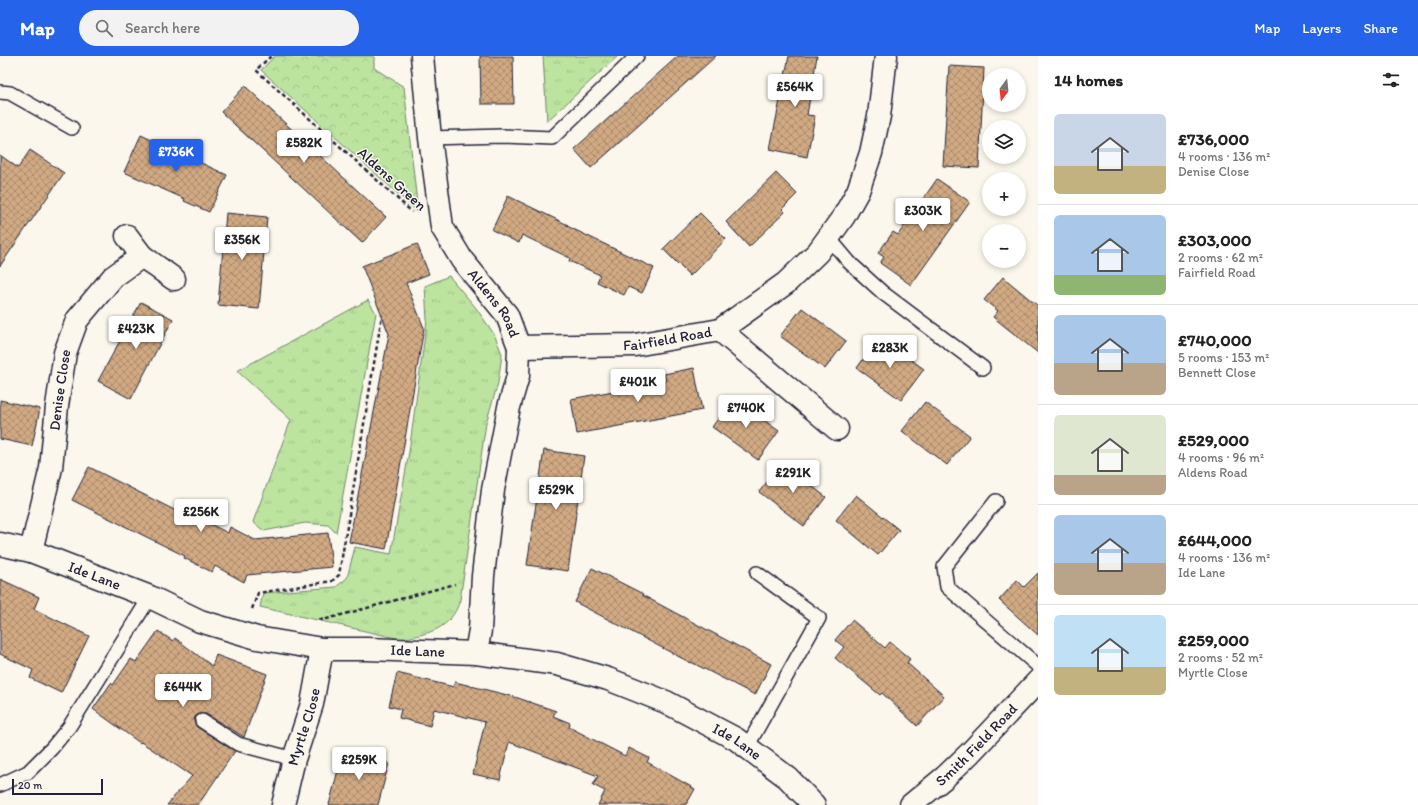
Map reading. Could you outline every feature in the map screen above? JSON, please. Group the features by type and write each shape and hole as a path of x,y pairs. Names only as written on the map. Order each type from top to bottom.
{"street":[{"name":"Aldens Road","path":"422,56 430,138 442,228 462,260 507,315 519,346 518,376 509,407 493,490 483,576 480,630 476,653"},
{"name":"Fairfield Road","path":"519,346 635,345 720,330 786,283 818,252 844,216 858,191 871,153 879,116 886,56"},
{"path":"127,236 142,256 174,279"},
{"name":"Denise Close","path":"31,551 51,468 57,406 65,353 77,320 113,277 142,256"},
{"path":"720,330 837,429"},
{"name":"Ide Lane","path":"0,544 31,551 150,597 200,620 257,638 322,649 476,653 557,664 608,679 666,702 736,739 788,778 814,805"},
{"name":"Myrtle Close","path":"283,805 294,759 312,704 322,649"},
{"name":"Smith Field Road","path":"911,805 945,777 970,753 1038,681"}],"lane":[{"path":"430,138 502,136 552,138 637,56"},
{"path":"0,92 10,93 72,128"},
{"path":"828,237 850,264 883,293 983,368"},
{"path":"996,501 944,567 947,587 1038,666"},
{"path":"747,747 819,618 757,574"},
{"path":"0,785 28,772 52,748 69,727 150,597"},
{"path":"202,722 238,744 294,759"}],"path":[{"name":"Aldens Green","path":"271,56 256,70 431,229 442,228"},
{"path":"220,626 239,609 251,611 258,593 332,581 339,575 382,315"},
{"path":"316,619 323,620 483,576"}],"green space":[{"path":"275,56 374,56 374,68 404,87 418,212 261,70"},
{"path":"543,56 618,56 547,121"},
{"path":"449,276 476,308 494,334 502,354 498,383 486,423 460,600 456,610 451,618 437,629 420,635 400,639 260,607 263,593 336,587 347,578 355,547 391,554 409,452 427,320 425,286"},
{"path":"368,300 376,313 336,533 328,525 305,523 264,531 253,522 291,420 237,371"}],"building":[{"path":"480,56 513,56 514,104 481,104"},
{"path":"678,56 716,56 591,168 574,149"},
{"path":"789,56 817,56 807,115 815,116 807,157 770,149"},
{"path":"949,66 984,68 982,68 979,168 943,166"},
{"path":"245,86 386,217 362,243 221,112"},
{"path":"141,135 227,175 209,212 184,201 185,199 124,172"},
{"path":"30,150 64,173 0,266 0,155 18,168"},
{"path":"776,173 797,194 782,209 785,212 749,247 726,222"},
{"path":"937,179 970,202 911,285 880,263 884,257 878,253 893,232 898,235"},
{"path":"508,196 654,268 642,293 628,287 624,295 597,282 600,275 569,261 570,258 522,235 519,243 492,230"},
{"path":"226,213 267,217 259,309 218,305"},
{"path":"700,213 726,239 690,276 663,249"},
{"path":"417,244 429,274 406,283 424,328 386,549 349,542 389,334 362,266"},
{"path":"1003,277 1038,306 1038,353 993,317 998,311 984,300"},
{"path":"141,302 173,319 131,399 98,381"},
{"path":"802,308 846,341 825,369 780,336"},
{"path":"879,337 924,369 901,400 857,368"},
{"path":"694,368 702,410 577,434 571,399 666,381 664,374"},
{"path":"733,398 779,431 758,460 712,427"},
{"path":"0,400 40,409 32,446 0,439"},
{"path":"925,402 970,436 947,465 902,431"},
{"path":"544,450 584,456 568,571 527,565"},
{"path":"782,463 826,497 804,526 759,492"},
{"path":"89,467 202,524 204,521 228,533 230,527 255,540 328,533 332,567 247,575 244,582 215,566 212,572 184,558 185,556 72,500"},
{"path":"856,495 899,530 878,555 836,520"},
{"path":"592,568 771,664 755,695 575,602"},
{"path":"1038,573 1038,635 999,600 1017,580 1024,587"},
{"path":"0,579 39,597 34,609 89,636 61,693 30,678 33,670 0,654"},
{"path":"852,620 885,648 890,642 910,659 907,663 944,696 917,726 882,693 880,695 835,658 844,647 835,640"},
{"path":"158,631 173,641 175,638 212,666 216,655 267,674 244,737 206,714 199,714 195,717 194,721 197,727 235,751 198,805 167,805 192,776 141,742 140,743 93,709 111,683 113,685 131,659 136,662"},
{"path":"397,673 454,687 455,682 515,697 556,711 553,716 570,723 569,727 625,756 629,748 649,758 647,762 695,789 686,805 598,805 605,791 593,785 598,776 509,742 500,780 473,774 485,722 434,709 430,726 399,718 401,709 389,706"},
{"path":"343,751 389,763 378,805 329,805"}]}
